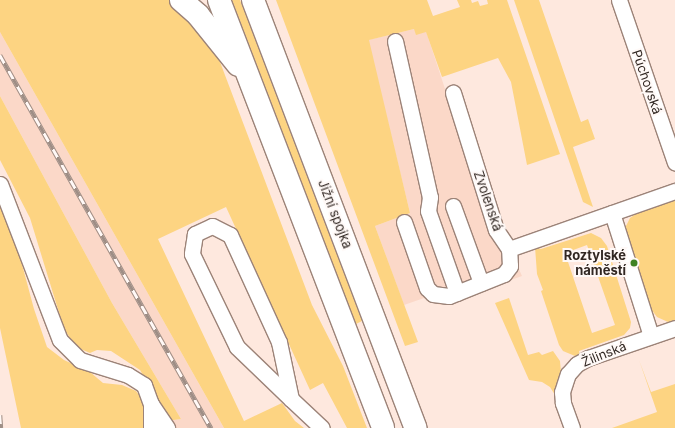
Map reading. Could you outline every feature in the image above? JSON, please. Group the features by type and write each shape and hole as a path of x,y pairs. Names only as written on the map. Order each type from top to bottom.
{"highway":[{"path":"181,0 209,28 253,85"},
{"path":"219,0 253,85 383,428"},
{"name":"Jižní spojka","path":"253,0 416,428"}],"street":[{"name":"Púchovská","path":"619,0 675,163"},
{"path":"395,41 430,197 428,211 457,293"},
{"name":"Zvolenská","path":"453,93 496,230 509,249"},
{"path":"1,187 60,340 80,360 128,375 144,385 151,404 167,428"},
{"path":"404,222 427,288 433,294 442,296 457,293 504,274 510,266 509,249 675,191"},
{"path":"453,206 481,283"},
{"path":"612,213 651,336 675,328"},
{"path":"290,399 279,342 230,235 212,226 195,234 192,254 237,347 290,399 322,428"},
{"name":"Žilinská","path":"572,428 563,403 562,392 568,374 577,364 588,358 651,336"},
{"path":"151,404 151,428"}],"shaded area":[{"path":"0,0 171,0 217,54 312,305 343,366 367,428 347,428 323,383 310,390 226,207 158,239 244,421 282,403 295,421 304,428 224,428 0,32"},
{"path":"232,0 240,0 362,321 356,324"},
{"path":"276,0 427,0 433,16 460,7 457,0 471,0 472,3 478,1 480,6 488,4 487,0 507,0 560,154 527,165 511,82 498,58 442,77 426,32 416,35 414,29 369,40 410,213 375,226 418,342 405,346"},
{"path":"514,0 539,0 581,122 588,119 595,139 573,147 593,207 583,202"},
{"path":"414,29 426,31 489,223 517,265 522,276 440,305 424,298 404,305 375,226 410,213 368,40"},
{"path":"0,32 224,428 149,428 166,421 181,419 112,303 0,96"},
{"path":"0,96 112,303 181,419 166,421 140,370 111,351 97,350 90,353 76,347 64,329 30,218 0,160"},
{"path":"675,199 675,321 668,322 657,317 651,309 627,238 626,226 630,218 640,211"},
{"path":"0,205 16,242 34,309 47,347 64,360 90,372 103,383 122,385 136,391 143,400 144,428 21,428 0,328"},
{"path":"591,233 601,238 607,246 631,322 630,328 624,335 579,351 580,355 575,356 563,351 559,345 541,291 543,290 537,274 535,247 541,249","holes":["587,245 615,325 592,333 565,253"]},
{"path":"509,298 528,355 539,352 542,355 553,351 560,361 561,372 557,381 555,395 550,387 542,382 529,380 495,303"},
{"path":"639,360 651,392 675,384 675,428 612,428 657,412"}],"railway":[{"path":"0,55 211,428"},
{"path":"0,415 1,428"}],"place":[{"name":"Roztylské náměstí","path":"634,263"}]}
